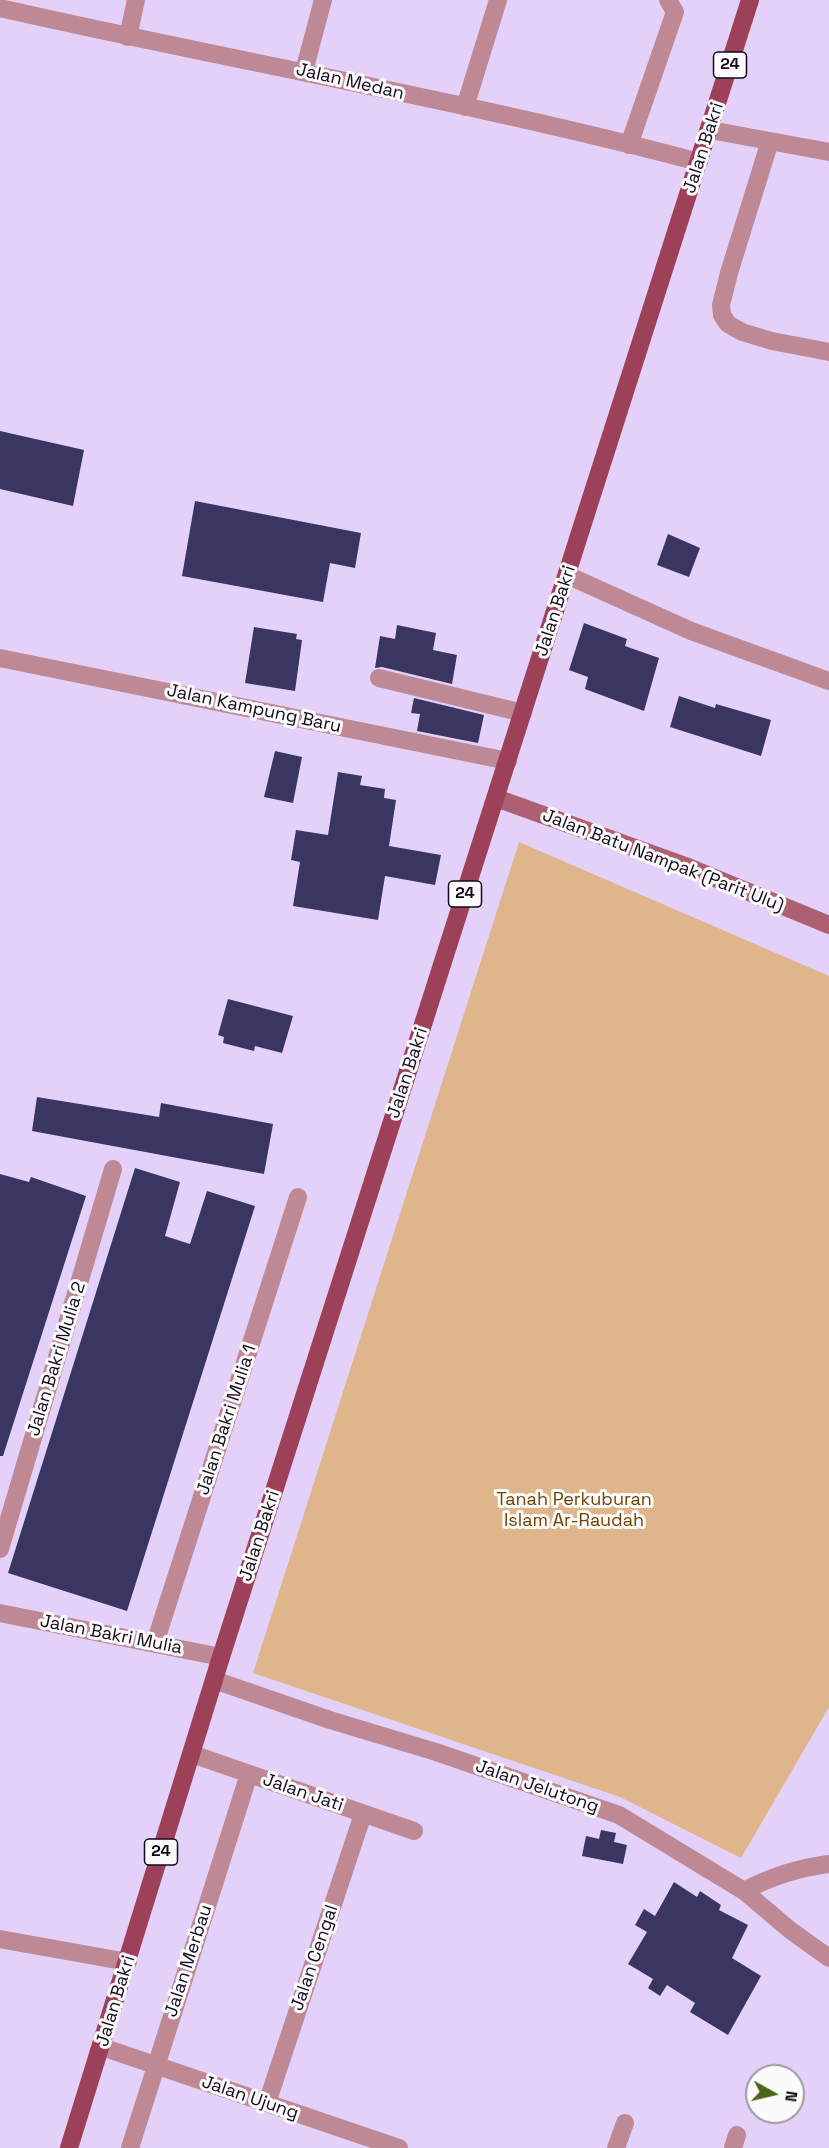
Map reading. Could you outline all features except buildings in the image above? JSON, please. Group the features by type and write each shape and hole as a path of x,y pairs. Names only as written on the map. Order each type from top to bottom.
{"main road":[{"name":"Jalan Bakri","path":"69,2148 221,1657 750,0"}],"street":[{"path":"128,37 136,0"},
{"path":"304,71 323,0"},
{"path":"465,107 498,0"},
{"path":"629,144 675,12 668,0"},
{"name":"Jalan Medan","path":"0,8 128,37 304,71 629,144 699,162"},
{"path":"710,130 829,152"},
{"path":"770,141 729,273 721,305 722,315 728,324 742,332 772,341 829,352"},
{"path":"567,575 691,631 829,681"},
{"name":"Jalan Kampung Baru","path":"0,658 508,761"},
{"path":"378,678 523,713"},
{"name":"Jalan Batu Nampak (Parit Ulu)","path":"496,798 688,867 829,925"},
{"name":"Jalan Bakri Mulia 2","path":"0,1549 114,1169"},
{"name":"Jalan Bakri Mulia 1","path":"155,1643 298,1197"},
{"name":"Jalan Bakri Mulia","path":"0,1614 221,1657"},
{"name":"Jalan Jelutong","path":"214,1680 330,1720 436,1752 619,1815 744,1891 790,1930 829,1958"},
{"name":"Jalan Jati","path":"192,1754 414,1831"},
{"name":"Jalan Merbau","path":"129,2148 249,1774"},
{"name":"Jalan Cengal","path":"267,2103 363,1814"},
{"path":"744,1891 785,1872 829,1864"},
{"path":"0,1939 128,1962"},
{"name":"Jalan Ujung","path":"102,2047 399,2148"},
{"path":"616,2148 625,2123"}],"green space":[{"name":"Tanah Perkuburan Islam Ar-Raudah","path":"519,842 829,976 829,1707 741,1858 620,1797 253,1673"}]}
